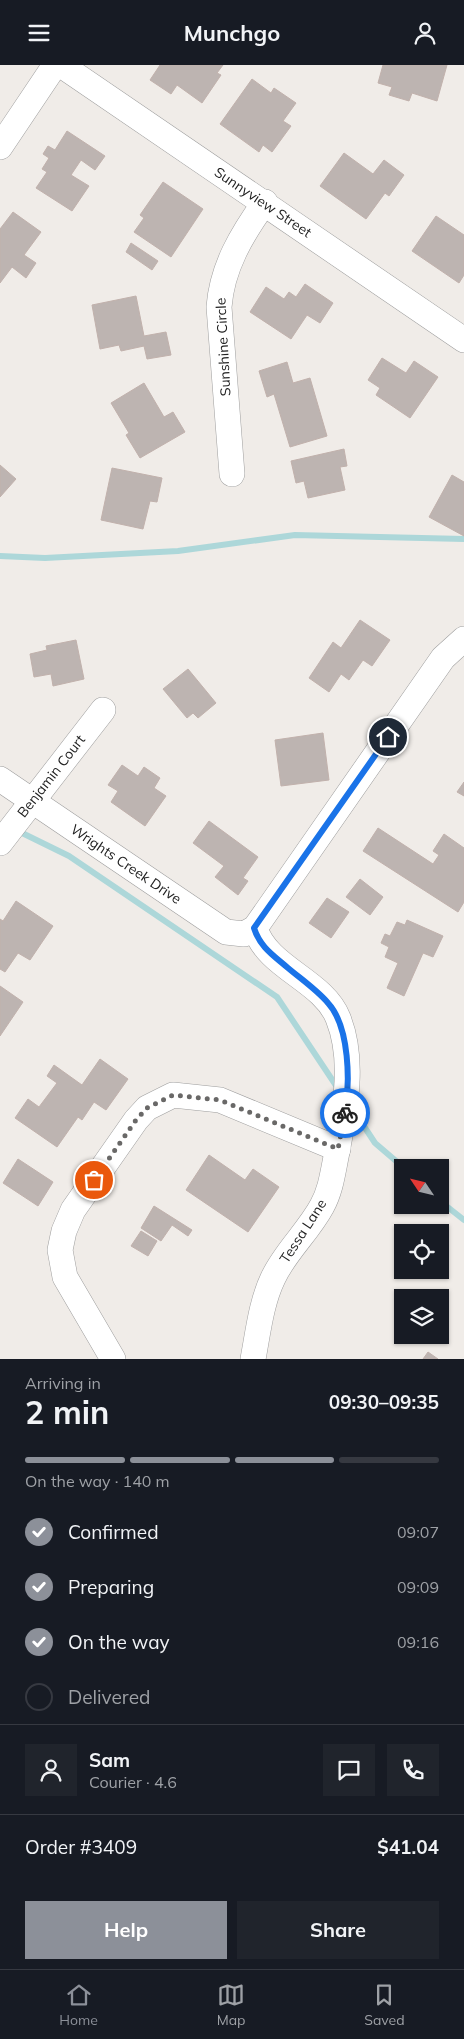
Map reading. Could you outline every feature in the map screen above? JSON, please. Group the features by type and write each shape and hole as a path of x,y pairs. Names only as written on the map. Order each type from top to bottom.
{"street":[{"path":"0,147 55,65"},
{"name":"Sunnyview Street","path":"62,65 265,202 464,340"},
{"name":"Sunshine Circle","path":"232,474 219,307 220,288 224,273 244,231 265,202"},
{"path":"254,928 443,658 464,639"},
{"name":"Benjamin Court","path":"0,843 102,710"},
{"name":"Wrights Creek Drive","path":"0,779 226,932 244,934 254,928"},
{"name":"Tessa Lane","path":"253,1359 267,1294 273,1277 322,1205 331,1184 345,1111 348,1082 344,1038 338,1017 329,1003 263,946 254,928"},
{"path":"113,1359 65,1277 60,1250 64,1231 73,1210 136,1120 147,1108 173,1095 220,1100 338,1149"}],"building":[{"path":"160,65 223,65 217,73 221,75 202,103 177,85 171,94 150,80"},
{"path":"383,65 447,65 437,101 412,93 409,101 389,95 392,87 378,83"},
{"path":"252,79 271,93 274,88 296,103 283,121 291,126 272,152 263,145 259,152 220,124"},
{"path":"67,131 105,156 95,170 81,160 71,175 89,186 72,211 36,188 47,172 42,169 49,158 43,154 48,146 55,150"},
{"path":"344,153 373,174 384,160 404,175 389,196 385,193 366,219 320,186"},
{"path":"163,182 203,209 171,257 134,232 144,218 140,215"},
{"path":"13,212 41,232 24,255 36,263 26,278 12,267 0,283 0,229"},
{"path":"436,216 464,235 464,275 459,283 412,251"},
{"path":"131,243 158,261 152,270 126,252"},
{"path":"305,284 333,303 320,323 307,315 291,339 250,312 266,287 284,299 289,292 296,297"},
{"path":"136,296 144,336 166,332 171,355 147,359 144,346 121,351 119,345 100,349 92,305"},
{"path":"382,358 406,373 414,361 438,377 410,418 376,395 380,388 368,380"},
{"path":"287,362 293,383 310,378 327,436 290,447 274,394 267,397 259,371"},
{"path":"144,383 164,417 173,412 185,432 140,458 126,435 129,433 111,403"},
{"path":"344,449 347,466 340,467 345,490 308,498 304,481 296,483 291,461"},
{"path":"0,465 16,479 0,497"},
{"path":"112,468 162,478 157,502 150,501 143,529 101,520"},
{"path":"452,475 464,482 464,536 429,517"},
{"path":"360,620 390,640 372,666 363,660 349,680 341,674 329,692 309,678 333,642 341,648"},
{"path":"76,640 84,679 53,686 51,674 34,677 30,654 47,650 46,646"},
{"path":"188,669 216,703 198,718 193,713 187,718 163,689"},
{"path":"323,733 329,780 281,786 275,740"},
{"path":"122,765 138,776 144,767 160,778 154,788 166,796 145,826 111,802 118,791 108,785"},
{"path":"464,782 464,796 457,792"},
{"path":"209,821 258,857 243,878 248,881 238,895 215,877 224,866 193,843"},
{"path":"378,828 433,864 439,855 433,851 444,834 464,848 464,902 458,912 363,851"},
{"path":"360,879 383,897 370,915 346,897"},
{"path":"327,898 349,912 331,938 309,923"},
{"path":"16,901 53,926 30,960 18,953 5,972 0,969 0,919 3,921"},
{"path":"407,920 443,936 433,957 423,953 404,996 387,988 398,963 385,957 389,947 381,943 385,934 390,936 397,922 405,925"},
{"path":"0,986 23,1002 0,1036"},
{"path":"100,1059 128,1079 106,1110 94,1102 82,1120 78,1117 57,1147 15,1118 28,1099 39,1107 57,1083 47,1076 54,1065 82,1085"},
{"path":"209,1155 245,1180 253,1169 279,1187 248,1232 186,1190"},
{"path":"18,1159 53,1182 38,1206 3,1183"},
{"path":"154,1206 192,1230 188,1236 172,1225 161,1241 141,1228"},
{"path":"141,1231 157,1241 148,1256 131,1246"},
{"path":"428,1352 438,1359 423,1359"}],"waterway":[{"path":"0,556 45,558 178,551 295,535 464,539"},
{"path":"18,831 69,856 277,997 339,1090"},
{"path":"352,1108 375,1143 394,1159"},
{"path":"449,1208 464,1220"}],"way so far":[{"path":"94,1180 136,1120 147,1108 173,1095 220,1100 338,1149 345,1113"}],"route":[{"path":"345,1113 348,1082 344,1038 338,1017 329,1003 258,941 254,928 388,737"}]}
